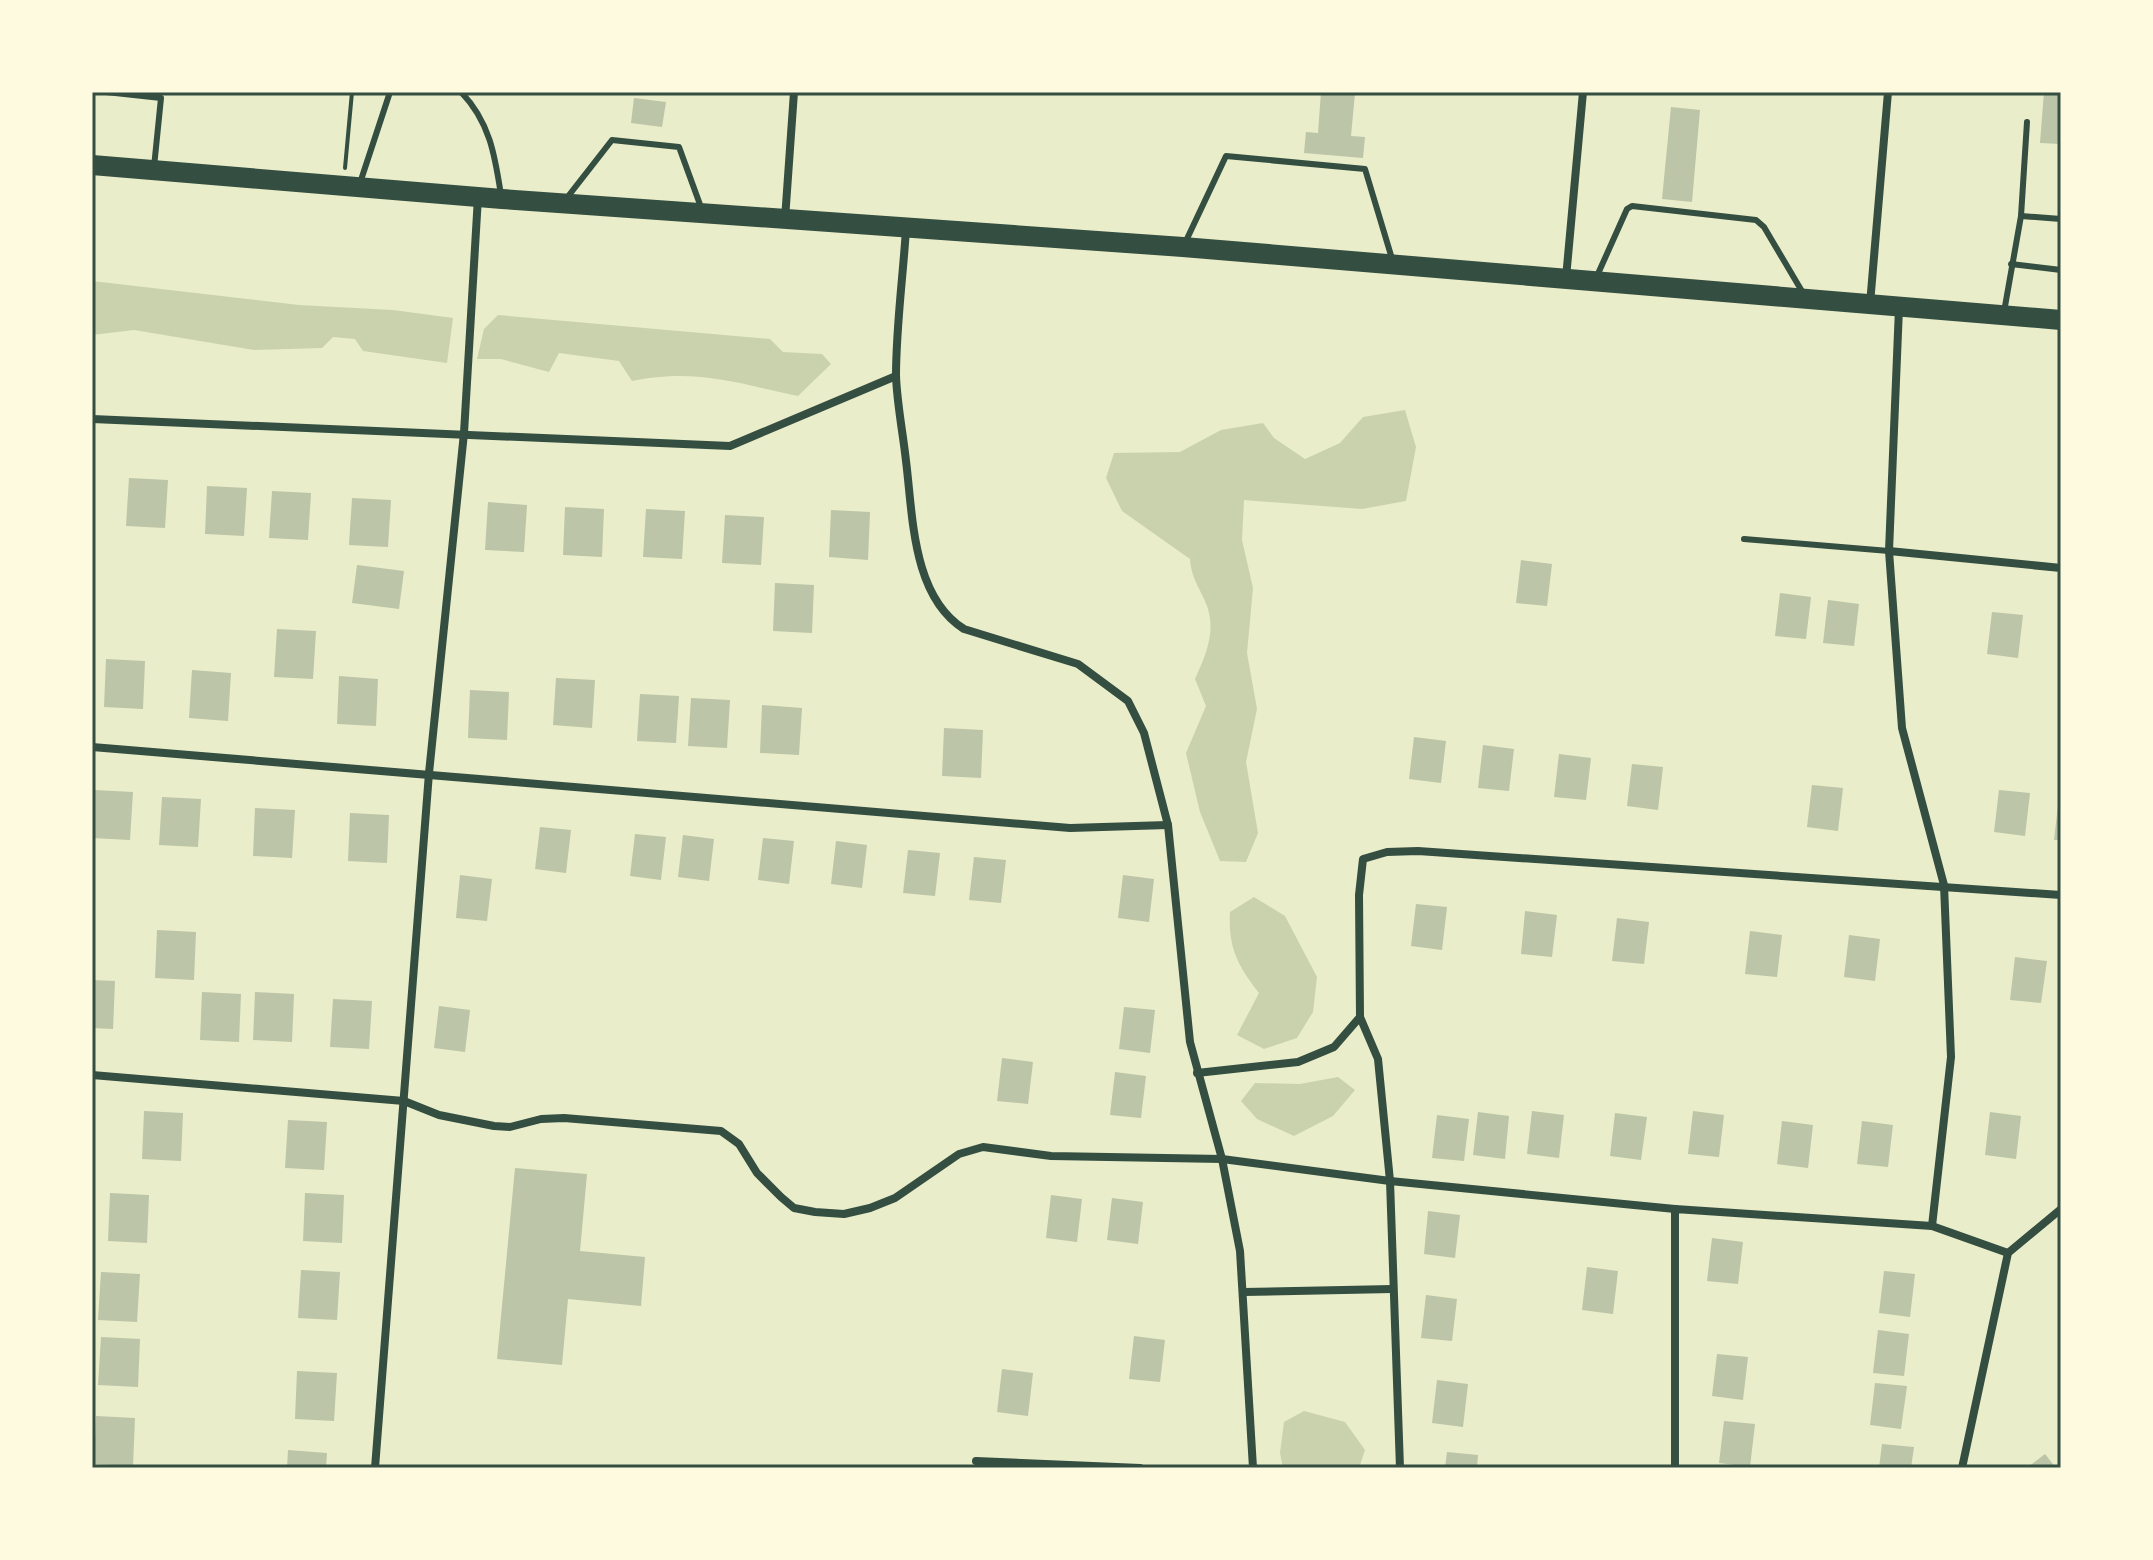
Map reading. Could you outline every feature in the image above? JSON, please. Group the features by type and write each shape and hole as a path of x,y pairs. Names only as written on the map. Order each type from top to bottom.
{"highway":[{"path":"92,165 502,199 1183,247 2061,320"}],"street":[{"path":"785,219 794,92"},
{"path":"1566,280 1583,92"},
{"path":"1870,304 1888,92"},
{"path":"375,1468 429,773 464,433 478,197"},
{"path":"906,228 896,376 916,536 924,573 943,612 964,629 1078,664 1128,701 1144,733 1168,825 1190,1042 1222,1159 1244,1292 1253,1468"},
{"path":"1899,308 1889,551 1902,728 1944,885 1951,1057 1932,1226"},
{"path":"92,419 293,430 464,433 730,446 896,376"},
{"path":"1889,551 2061,568"},
{"path":"92,747 1070,828 1168,825"},
{"path":"1400,1468 1390,1181 1378,1059 1360,1017 1359,895 1363,859 1387,852 1418,851 2061,895"},
{"path":"1197,1073 1298,1062 1334,1047 1360,1017"},
{"path":"92,1075 404,1101 439,1115 494,1126 510,1127 541,1119 564,1118 698,1126 721,1131 739,1144 757,1173 781,1197 794,1208 815,1212 844,1214 870,1208 895,1198 959,1154 983,1147 1051,1156 1222,1159 1390,1181 1675,1209 1932,1226 2008,1253"},
{"path":"1675,1209 1675,1468"},
{"path":"1962,1468 2008,1253 2061,1209"},
{"path":"1244,1292 1392,1289"},
{"path":"976,1461 1140,1468"}],"lane":[{"path":"106,92 161,98 154,170"},
{"path":"351,187 390,92"},
{"path":"461,92 472,103 492,142 502,199"},
{"path":"2003,316 2021,216 2027,122"},
{"path":"563,203 612,140 679,147 703,213"},
{"path":"1183,247 1226,156 1365,169 1394,265"},
{"path":"1594,282 1627,209 1632,206 1756,220 1764,227 1807,300"},
{"path":"2021,216 2061,219"},
{"path":"2011,264 2061,270"},
{"path":"1744,539 1889,551"}],"path":[{"path":"351,187 352,92"}],"green space":[{"path":"92,281 299,305 393,310 453,318 447,363 363,351 355,339 333,337 322,348 254,350 134,330 92,335"},
{"path":"498,315 770,339 783,352 822,354 831,364 798,396 696,377 655,377 632,381 619,361 559,353 549,372 501,359 477,359 484,329"},
{"path":"1405,410 1416,447 1406,501 1362,509 1244,500 1242,540 1253,588 1247,653 1257,709 1246,762 1258,833 1246,862 1220,861 1200,812 1186,753 1206,706 1195,679 1208,643 1210,616 1190,559 1122,511 1106,478 1114,453 1180,452 1221,430 1263,423 1274,438 1305,459 1340,443 1363,417"},
{"path":"1254,897 1285,916 1317,977 1313,1012 1297,1038 1264,1049 1237,1035 1259,993 1236,956 1230,912"},
{"path":"1338,1077 1355,1090 1333,1116 1294,1136 1257,1119 1241,1101 1255,1083 1300,1084"},
{"path":"1304,1411 1345,1422 1365,1450 1359,1468 1283,1468 1280,1453 1284,1422"}],"building":[{"path":"1321,92 1355,93 1351,136 1365,137 1363,158 1304,153 1306,132 1318,133"},
{"path":"2044,92 2061,92 2061,144 2040,143"},
{"path":"634,98 666,102 662,127 631,123"},
{"path":"1671,107 1700,110 1692,202 1662,199"},
{"path":"129,478 168,480 165,528 126,526"},
{"path":"207,486 247,488 244,536 205,534"},
{"path":"272,491 311,493 308,540 269,538"},
{"path":"352,498 391,500 388,547 349,545"},
{"path":"488,502 527,505 524,552 485,550"},
{"path":"565,507 604,509 602,557 563,555"},
{"path":"646,509 685,511 682,559 643,557"},
{"path":"831,510 870,512 868,560 829,557"},
{"path":"725,515 764,517 761,565 722,563"},
{"path":"1521,560 1552,564 1547,606 1516,603"},
{"path":"357,565 404,571 399,609 352,603"},
{"path":"775,583 814,585 812,633 773,631"},
{"path":"1780,593 1811,597 1806,639 1775,636"},
{"path":"1828,600 1859,604 1854,646 1823,643"},
{"path":"1992,612 2023,615 2018,658 1987,654"},
{"path":"277,629 316,631 313,679 274,677"},
{"path":"106,659 145,661 143,709 104,707"},
{"path":"192,670 231,673 228,721 189,718"},
{"path":"339,676 378,679 376,726 337,724"},
{"path":"556,678 595,680 592,728 553,725"},
{"path":"470,690 509,692 507,740 468,738"},
{"path":"640,694 679,696 676,743 637,741"},
{"path":"691,698 730,700 727,748 688,746"},
{"path":"762,705 802,708 799,755 760,753"},
{"path":"944,728 983,730 981,778 942,776"},
{"path":"1414,737 1446,741 1441,783 1409,779"},
{"path":"1483,745 1514,749 1509,791 1478,788"},
{"path":"1559,754 1591,758 1586,800 1554,797"},
{"path":"1632,764 1663,767 1658,810 1627,806"},
{"path":"1812,785 1843,788 1838,831 1807,827"},
{"path":"94,790 133,792 130,840 92,838"},
{"path":"1999,790 2030,793 2025,836 1994,832"},
{"path":"162,797 201,799 198,847 159,845"},
{"path":"2059,797 2061,840 2054,840"},
{"path":"255,808 295,810 292,858 253,856"},
{"path":"350,813 389,815 387,863 348,861"},
{"path":"540,827 571,830 566,873 535,869"},
{"path":"635,834 666,837 661,880 630,876"},
{"path":"683,835 714,839 709,881 678,877"},
{"path":"763,838 794,841 789,884 758,880"},
{"path":"836,841 867,845 862,888 831,884"},
{"path":"908,850 940,853 935,896 903,893"},
{"path":"974,857 1006,860 1001,903 969,900"},
{"path":"460,875 492,879 487,921 456,918"},
{"path":"1123,875 1154,879 1149,922 1118,918"},
{"path":"1416,904 1447,907 1442,950 1411,946"},
{"path":"1525,911 1557,915 1552,957 1521,954"},
{"path":"1617,918 1649,922 1644,964 1612,961"},
{"path":"157,930 196,932 194,980 155,978"},
{"path":"1750,931 1782,935 1777,977 1745,974"},
{"path":"1849,935 1880,939 1875,981 1844,977"},
{"path":"2015,957 2047,961 2041,1003 2010,1000"},
{"path":"92,980 115,981 113,1029 92,1028"},
{"path":"202,992 241,994 239,1042 200,1040"},
{"path":"255,992 294,994 292,1042 253,1040"},
{"path":"333,999 372,1001 369,1049 330,1047"},
{"path":"439,1006 470,1010 465,1052 434,1048"},
{"path":"1124,1007 1155,1010 1150,1053 1119,1049"},
{"path":"1002,1058 1033,1062 1028,1104 997,1101"},
{"path":"1115,1072 1146,1076 1141,1118 1110,1115"},
{"path":"144,1111 183,1113 181,1161 142,1159"},
{"path":"1532,1111 1564,1115 1559,1158 1527,1154"},
{"path":"1693,1111 1724,1115 1719,1157 1688,1154"},
{"path":"1478,1112 1509,1116 1505,1159 1473,1155"},
{"path":"1990,1112 2021,1116 2016,1159 1985,1155"},
{"path":"1615,1113 1647,1117 1641,1160 1610,1156"},
{"path":"1437,1115 1469,1119 1464,1161 1432,1158"},
{"path":"288,1120 327,1122 324,1170 285,1168"},
{"path":"1782,1121 1813,1125 1808,1168 1777,1164"},
{"path":"1862,1121 1893,1125 1888,1167 1857,1164"},
{"path":"515,1168 587,1174 580,1251 645,1257 641,1306 568,1299 562,1365 497,1359"},
{"path":"110,1193 149,1195 147,1243 108,1241"},
{"path":"305,1193 344,1195 342,1243 303,1241"},
{"path":"1051,1195 1082,1199 1077,1242 1046,1238"},
{"path":"1112,1198 1143,1202 1138,1244 1107,1240"},
{"path":"1428,1211 1460,1215 1455,1258 1424,1254"},
{"path":"1712,1238 1743,1242 1738,1284 1707,1281"},
{"path":"1587,1267 1618,1271 1613,1314 1582,1310"},
{"path":"301,1270 340,1272 337,1320 298,1318"},
{"path":"1884,1271 1915,1274 1910,1317 1879,1313"},
{"path":"101,1272 140,1274 137,1322 98,1320"},
{"path":"1426,1295 1457,1299 1452,1341 1421,1338"},
{"path":"1878,1330 1909,1334 1904,1376 1873,1373"},
{"path":"1134,1336 1165,1340 1160,1382 1129,1379"},
{"path":"101,1337 140,1339 138,1387 98,1385"},
{"path":"1717,1354 1748,1357 1743,1400 1712,1396"},
{"path":"1002,1369 1033,1373 1028,1416 997,1412"},
{"path":"297,1371 337,1373 334,1421 295,1419"},
{"path":"1437,1380 1468,1384 1463,1427 1432,1423"},
{"path":"1875,1383 1907,1386 1901,1429 1870,1425"},
{"path":"96,1416 135,1418 133,1466 94,1464"},
{"path":"1724,1421 1755,1424 1750,1467 1719,1463"},
{"path":"1882,1444 1914,1447 1911,1468 1879,1468"},
{"path":"288,1450 327,1453 326,1468 287,1468"},
{"path":"1447,1452 1478,1455 1477,1468 1445,1468"},
{"path":"2045,1454 2056,1468 2027,1468"}]}
